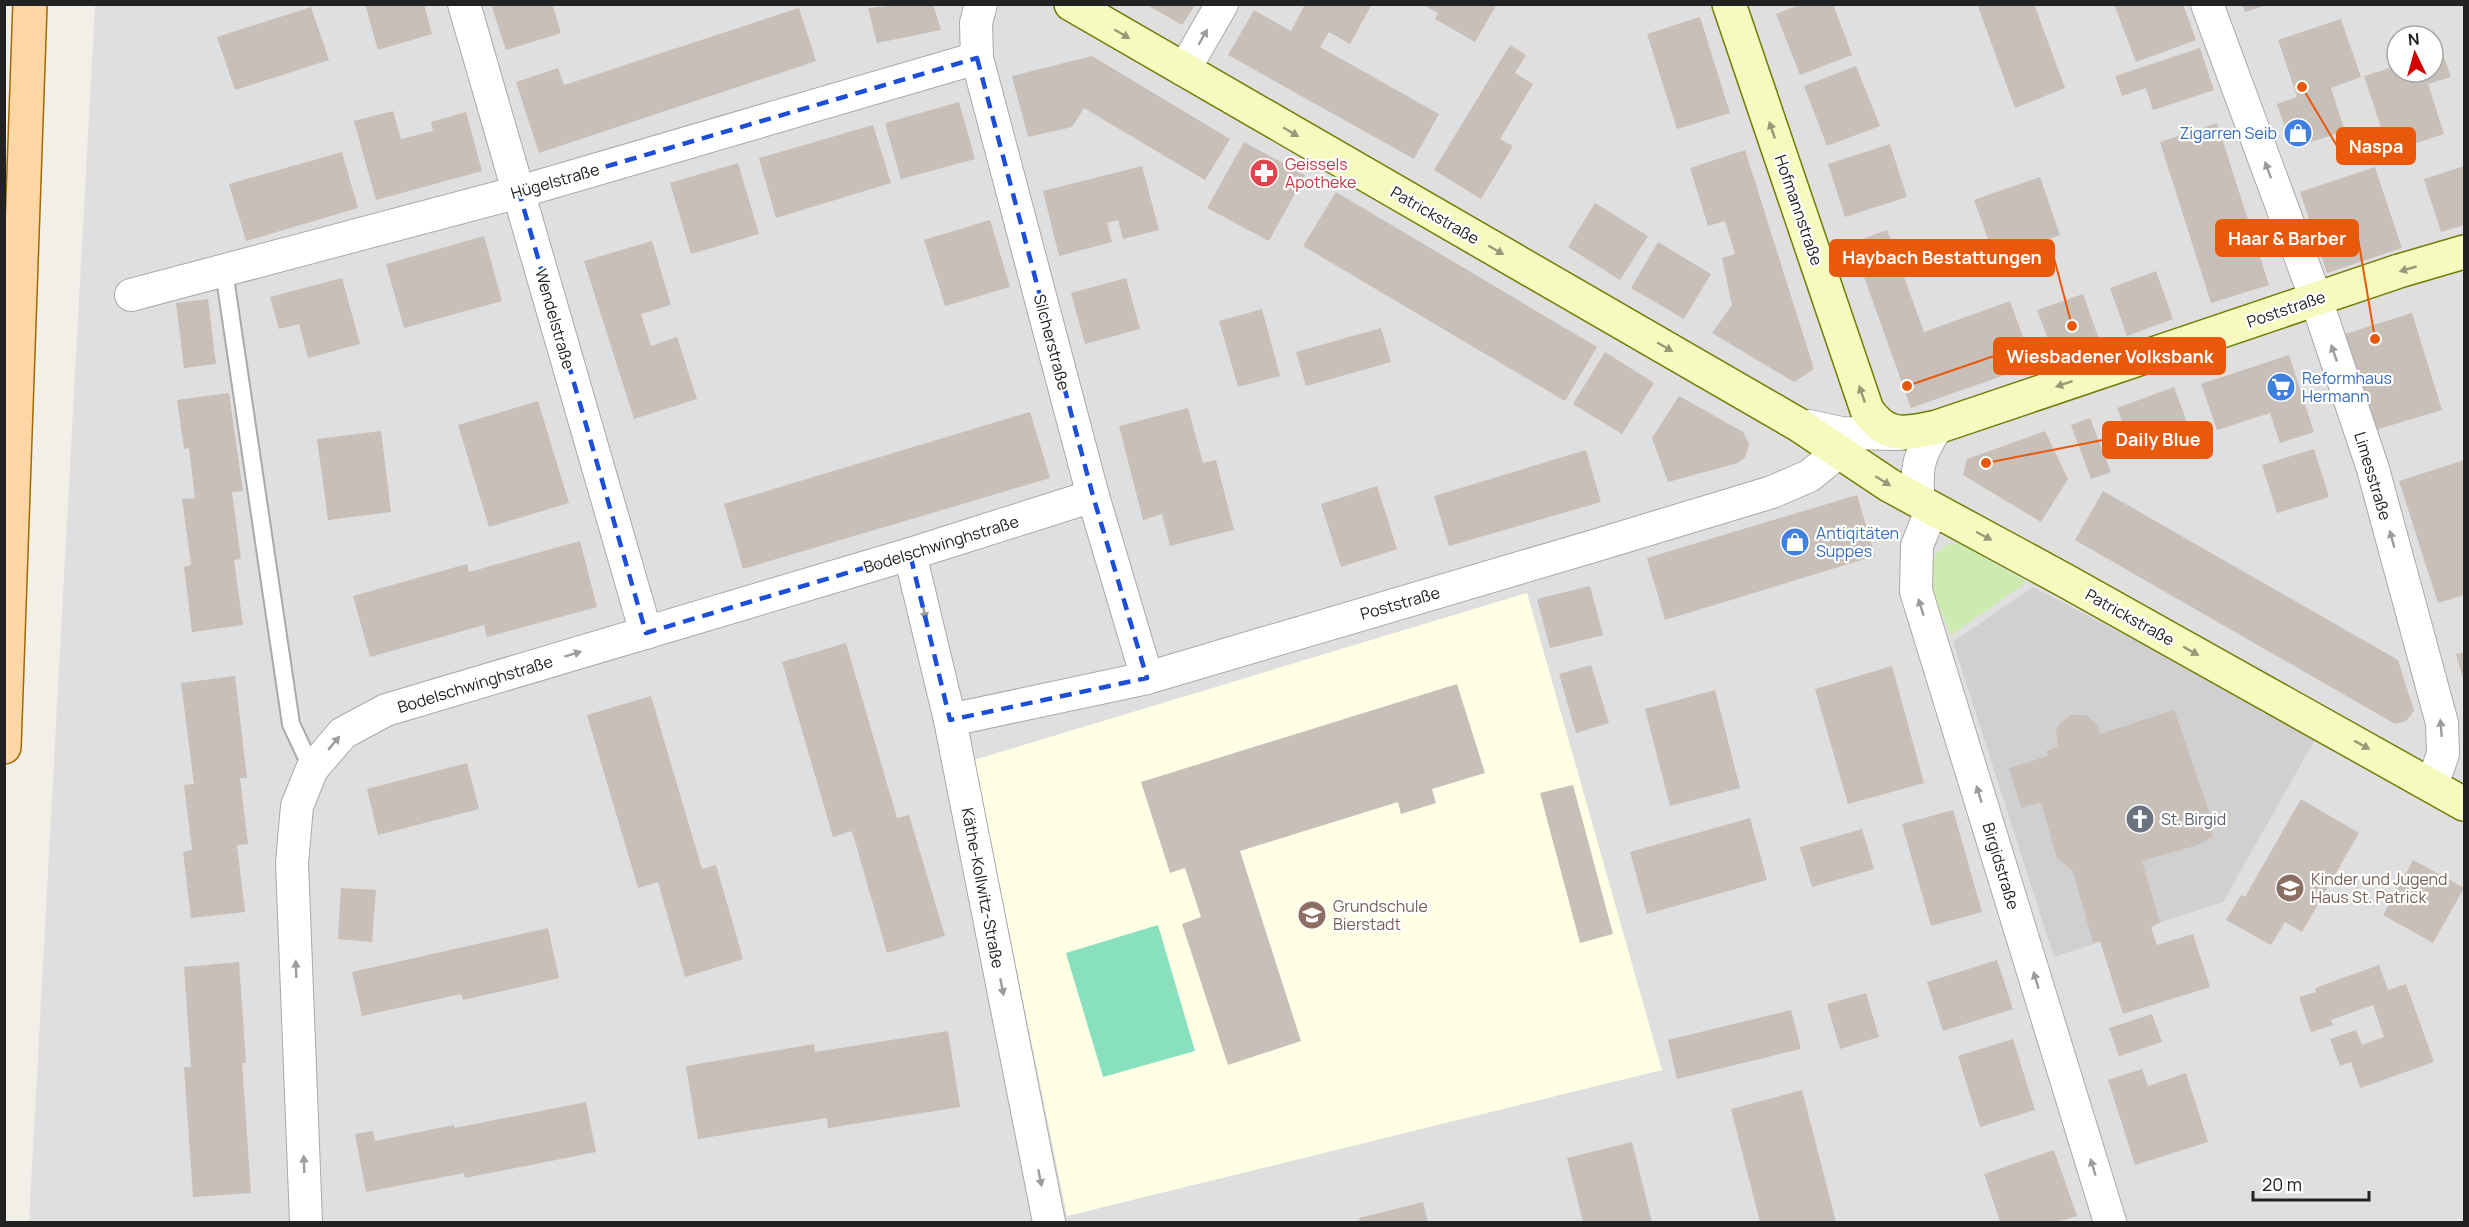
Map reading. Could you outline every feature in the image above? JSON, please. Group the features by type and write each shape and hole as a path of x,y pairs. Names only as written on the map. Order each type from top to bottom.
{"main road":[{"path":"4,747 30,4"},
{"name":"Patrickstraße","path":"1071,4 1799,424 1839,452 1926,505 2432,784 2464,804"},
{"name":"Hofmannstraße","path":"1729,4 1867,410 1881,425 1900,434"},
{"name":"Poststraße","path":"1900,434 1937,427 2316,299 2464,252"}],"street":[{"name":"Wendelstraße","path":"464,4 646,633"},
{"name":"Silcherstraße","path":"981,4 976,23 977,58 1093,496 1147,678"},
{"path":"1184,70 1222,4"},
{"name":"Limesstraße","path":"2207,4 2316,299 2373,469 2442,723 2443,753 2432,784"},
{"name":"Hügelstraße","path":"131,295 519,192 977,58"},
{"name":"Patrickstraße","path":"1799,424 1841,433 1900,434"},
{"path":"1926,505 1917,482 1918,462 1937,427"},
{"name":"Poststraße","path":"950,720 1147,678 1772,492 1809,476 1839,452"},
{"name":"Bodelschwinghstraße","path":"306,1222 292,863 297,806 312,769 343,733 386,710 910,554 1093,496"},
{"name":"Birgidstraße","path":"1926,505 1917,546 1916,591 2110,1222"},
{"name":"Käthe-Kollwitz-Straße","path":"910,554 950,720 1049,1222"}],"lane":[{"path":"224,271 291,724 312,769"}],"highlighted area":[{"path":"977,58 1093,496 1147,678 950,720 910,554 646,633 519,192"}],"shaded area":[{"path":"95,5 2464,5 2464,1222 29,1222"},
{"name":"St. Birgid","path":"2033,587 2317,736 2223,902 2054,957 1953,642"},
{"name":"Grundschule Bierstadt","path":"1527,593 1662,1070 1067,1216 974,760"}],"green space":[{"path":"1948,544 1961,544 2027,582 1951,635 1938,605 1931,572 1937,553"},
{"path":"1158,925 1195,1051 1103,1077 1066,953"}],"building":[{"path":"365,4 424,4 432,34 378,50"},
{"path":"491,4 552,4 561,33 506,50"},
{"path":"886,4 933,4 941,30 877,43 868,8 888,6"},
{"path":"1305,4 1372,4 1350,44 1329,32 1320,47 1439,114 1414,159 1228,55 1254,10 1291,31"},
{"path":"1422,4 1497,4 1475,42 1435,19 1438,13"},
{"path":"1802,4 1833,4 1852,55 1800,75 1776,14"},
{"path":"1977,4 2034,4 2065,88 2015,108"},
{"path":"2114,4 2183,4 2196,40 2136,62"},
{"path":"2242,4 2267,4 2267,5 2245,12"},
{"path":"1147,5 1195,5 1182,25"},
{"path":"311,7 329,60 235,90 217,37"},
{"path":"799,8 816,61 539,153 516,82 558,68 564,85"},
{"path":"1700,17 1730,113 1677,129 1647,34"},
{"path":"2341,19 2361,77 2331,88 2345,131 2292,148 2277,104 2297,97 2278,40"},
{"path":"1510,45 1526,55 1515,73 1533,84 1500,139 1513,146 1481,199 1434,170"},
{"path":"2200,48 2214,90 2153,110 2146,88 2122,96 2115,76"},
{"path":"1092,56 1230,139 1205,180 1084,108 1072,127 1028,137 1012,76"},
{"path":"2445,60 2451,77 2445,79"},
{"path":"1856,66 1880,126 1827,146 1804,86"},
{"path":"2385,70 2385,84 2428,84 2444,134 2389,152 2364,76"},
{"path":"959,102 975,159 901,179 885,123"},
{"path":"393,111 401,139 433,131 431,122 466,112 482,171 376,200 354,121"},
{"path":"2217,123 2269,285 2211,303 2160,142"},
{"path":"873,125 891,183 776,218 759,158"},
{"path":"1244,142 1305,175 1269,241 1207,208"},
{"path":"1890,144 1907,197 1845,217 1828,164"},
{"path":"1745,150 1814,369 1794,382 1712,333 1732,305 1722,258 1735,254 1725,221 1708,226 1690,168"},
{"path":"342,152 358,208 246,241 229,184"},
{"path":"738,163 759,234 691,254 670,183"},
{"path":"1142,166 1159,230 1123,239 1118,220 1107,223 1112,242 1059,256 1043,191"},
{"path":"2464,166 2464,225 2441,232 2424,179"},
{"path":"2375,167 2402,248 2327,273 2300,192"},
{"path":"2040,177 2060,235 1995,258 1974,200"},
{"path":"1336,192 1597,347 1565,401 1303,246"},
{"path":"1595,203 1648,236 1620,280 1568,247"},
{"path":"990,220 1010,287 945,306 924,240"},
{"path":"1887,230 1924,332 2010,301 2033,365 1911,408 1852,243"},
{"path":"484,236 502,301 404,328 386,264"},
{"path":"652,241 671,305 641,314 651,346 677,337 697,399 634,419 584,261"},
{"path":"1658,242 1711,274 1684,319 1631,288"},
{"path":"2156,271 2173,319 2127,336 2110,288"},
{"path":"342,278 360,344 308,358 299,324 279,329 270,297"},
{"path":"1126,278 1140,329 1085,344 1071,293"},
{"path":"2083,294 2100,342 2055,358 2037,310"},
{"path":"208,299 216,364 184,368 176,303"},
{"path":"1262,309 1280,376 1238,387 1219,321"},
{"path":"2412,313 2442,410 2372,431 2342,335"},
{"path":"1381,328 1391,362 1306,386 1296,352"},
{"path":"1605,352 1654,383 1622,434 1573,404"},
{"path":"2289,355 2314,432 2280,443 2270,413 2217,430 2201,384"},
{"path":"2174,387 2193,438 2136,459 2117,408"},
{"path":"229,393 243,491 232,492 241,559 234,560 243,625 192,632 184,567 191,565 182,499 195,498 189,448 184,449 177,400"},
{"path":"1679,396 1743,432 1749,444 1745,457 1738,463 1668,482 1652,438"},
{"path":"538,401 569,503 489,527 458,425"},
{"path":"1188,408 1203,463 1216,460 1234,530 1170,546 1162,514 1143,520 1119,426"},
{"path":"1030,412 1050,478 743,569 724,504"},
{"path":"2090,418 2111,472 2091,479 2071,425"},
{"path":"381,431 391,512 328,520 317,439"},
{"path":"2045,431 2068,479 2041,522 1963,475 1967,459"},
{"path":"2314,449 2329,497 2277,513 2262,465"},
{"path":"1586,450 1601,502 1449,546 1434,496"},
{"path":"2464,460 2464,595 2438,603 2399,481"},
{"path":"1377,486 1397,549 1341,567 1321,504"},
{"path":"2103,491 2398,660 2414,711 2406,721 2395,724 2075,540"},
{"path":"1857,495 1875,556 1665,620 1647,558"},
{"path":"580,541 597,607 487,637 484,625 370,657 353,596 467,564 469,572"},
{"path":"1590,586 1603,635 1550,648 1537,599"},
{"path":"846,643 897,818 909,815 945,936 887,953 852,831 833,837 782,662"},
{"path":"2464,652 2464,682 2456,654"},
{"path":"1591,665 1609,723 1576,733 1559,674"},
{"path":"1892,666 1924,783 1848,804 1815,689"},
{"path":"235,676 247,778 240,778 248,844 237,845 245,912 191,918 183,852 192,850 184,785 194,784 181,683"},
{"path":"1457,684 1485,773 1432,789 1436,803 1401,814 1398,802 1240,851 1301,1041 1228,1065 1182,924 1201,917 1185,868 1170,873 1141,782"},
{"path":"1715,690 1740,788 1670,806 1645,709"},
{"path":"651,696 702,869 716,865 743,959 685,977 658,882 638,888 587,715"},
{"path":"2174,710 2211,817 2212,837 2198,845 2142,861 2160,923 2151,927 2157,945 2193,934 2210,987 2123,1014 2100,941 2093,943 2073,871 2057,858 2041,802 2021,808 2009,768 2048,756 2046,751 2058,747 2056,732 2059,724 2071,715 2086,715 2098,726 2100,734"},
{"path":"467,763 479,809 378,835 367,789"},
{"path":"1573,785 1613,934 1580,943 1540,793"},
{"path":"2301,799 2359,833 2302,932 2285,922 2271,945 2226,920 2241,895 2245,897"},
{"path":"1953,810 1982,912 1931,926 1902,824"},
{"path":"1750,818 1767,880 1647,914 1630,852"},
{"path":"1862,829 1874,869 1812,887 1800,847"},
{"path":"2413,860 2464,888 2433,943 2383,915"},
{"path":"341,888 376,890 372,942 338,939"},
{"path":"548,928 559,978 463,1000 461,994 362,1016 352,972"},
{"path":"1997,960 2013,1009 1943,1031 1927,982"},
{"path":"239,962 246,1063 242,1063 251,1193 193,1197 184,1067 191,1067 184,967"},
{"path":"2379,965 2388,990 2406,984 2434,1062 2360,1088 2351,1062 2340,1066 2330,1039 2356,1030 2362,1045 2384,1037 2373,1005 2331,1020 2333,1025 2311,1032 2299,997 2316,992 2315,988"},
{"path":"1866,993 1879,1037 1840,1049 1827,1004"},
{"path":"1791,1010 1801,1049 1677,1079 1668,1040"},
{"path":"2152,1014 2162,1042 2119,1056 2109,1028"},
{"path":"948,1031 960,1107 828,1128 827,1118 698,1139 686,1066 814,1044 815,1052"},
{"path":"2013,1039 2035,1110 1980,1127 1958,1056"},
{"path":"2142,1069 2148,1086 2186,1073 2208,1142 2135,1165 2108,1080"},
{"path":"1802,1090 1836,1222 1760,1222 1731,1109"},
{"path":"586,1102 596,1152 465,1178 464,1173 366,1192 355,1134 373,1131 375,1141"},
{"path":"1632,1142 1652,1222 1583,1222 1567,1158"},
{"path":"2054,1150 2077,1216 2057,1222 2000,1222 1984,1174"},
{"path":"1423,1202 1428,1222 1360,1222 1359,1218"}],"place":[{"name":"Naspa","path":"2302,87"},
{"name":"Zigarren Seib","path":"2298,133"},
{"name":"Geissels Apotheke","path":"1264,173"},
{"name":"Haybach Bestattungen","path":"2072,326"},
{"name":"Haar & Barber","path":"2375,339"},
{"name":"Wiesbadener Volksbank","path":"1907,386"},
{"name":"Reformhaus Hermann","path":"2281,387"},
{"name":"Daily Blue","path":"1986,463"},
{"name":"Antiqitäten Suppes","path":"1795,542"},
{"name":"St. Birgid","path":"2140,819"},
{"name":"Kinder und Jugend Haus St. Patrick","path":"2290,888"},
{"name":"Grundschule Bierstadt","path":"1312,915"}]}
